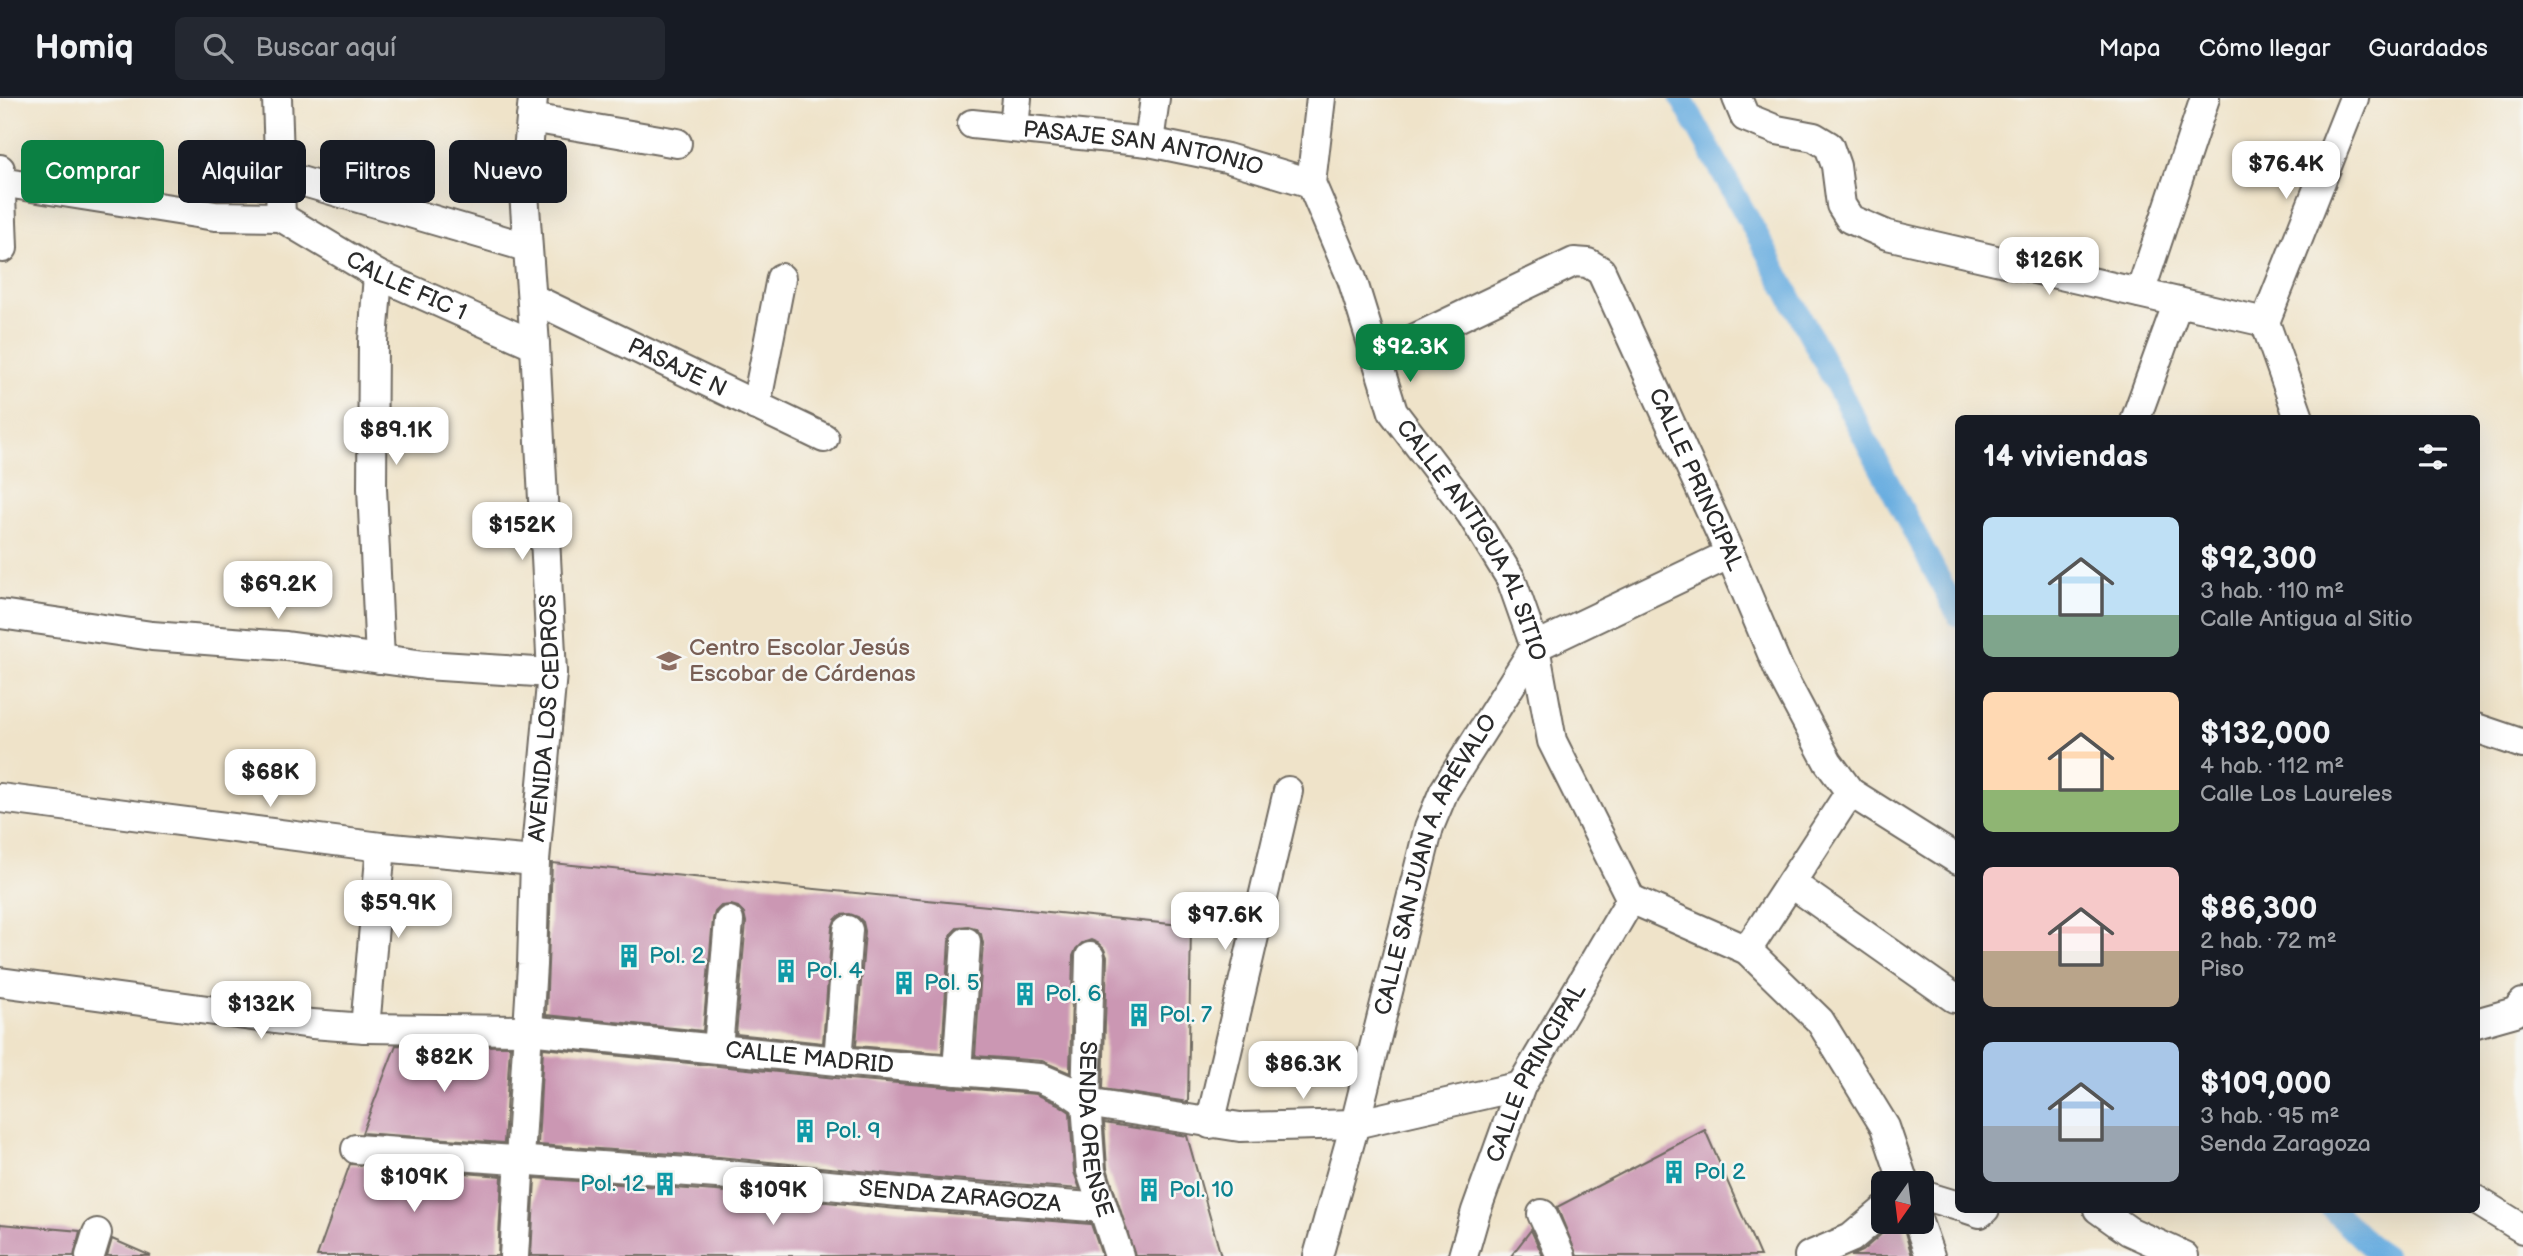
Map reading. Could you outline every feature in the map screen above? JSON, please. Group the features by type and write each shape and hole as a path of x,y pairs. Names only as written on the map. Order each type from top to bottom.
{"street":[{"path":"276,98 278,140"},
{"path":"1014,127 1017,98"},
{"path":"1149,142 1155,98"},
{"name":"CALLE ANTIGUA AL SITIO","path":"1321,98 1311,183 1352,279 1393,412 1471,514 1511,579 1535,647 1552,741 1631,900"},
{"path":"1738,98 1745,117 1777,130 1814,137 1829,146 1836,166 1841,205 1850,219 1887,235 2265,322"},
{"path":"2140,293 2205,98"},
{"path":"2299,415 2265,322 2354,98"},
{"path":"532,108 677,143"},
{"name":"AVENIDA LOS CEDROS","path":"514,1256 532,965 535,861 552,673 535,345 524,193 532,108"},
{"name":"PASAJE SAN ANTONIO","path":"972,124 1149,142 1227,158 1311,183"},
{"path":"3,248 0,178 215,216 281,217 281,203"},
{"path":"306,183 526,247"},
{"name":"CALLE FIC 1","path":"281,217 378,275 535,345"},
{"name":"CALLE PRINCIPAL","path":"1376,357 1574,262 1588,263 1601,271 1730,554 1779,670 1828,762 1850,792 1955,858"},
{"path":"378,275 373,341 372,488 380,659"},
{"path":"756,405 781,278"},
{"name":"PASAJE N","path":"531,299 824,438"},
{"path":"2137,415 2178,302"},
{"path":"1535,647 1730,554"},
{"path":"0,614 152,636 286,646 425,665 552,673"},
{"name":"CALLE SAN JUAN A. ARÉVALO","path":"1318,1256 1355,1124 1429,827 1444,791 1535,647"},
{"path":"2480,729 2523,744"},
{"path":"1210,1124 1288,791"},
{"path":"1747,950 1850,792"},
{"path":"0,798 381,847 535,861"},
{"path":"365,1028 381,847"},
{"path":"1791,883 1954,998"},
{"path":"1631,900 1747,950 1820,1021 1885,1127 1900,1171"},
{"name":"CALLE PRINCIPAL","path":"1463,1256 1476,1211 1521,1086 1631,900"},
{"path":"718,1048 729,921"},
{"path":"838,1061 848,930"},
{"path":"957,1071 966,942"},
{"name":"SENDA ORENSE","path":"1090,957 1086,1103 1091,1171 1119,1256"},
{"name":"CALLE MADRID","path":"0,982 312,1024 365,1028 527,1030 1040,1078 1066,1089 1086,1103"},
{"path":"2480,1022 2515,1012 2523,1003"},
{"path":"1086,1103 1240,1127 1355,1124 1521,1086"},
{"name":"SENDA ZARAGOZA","path":"356,1149 521,1159 1103,1208"},
{"path":"1934,1199 1955,1205"},
{"path":"2480,1202 2523,1229"},
{"path":"2104,1213 2129,1231 2185,1256"},
{"path":"1542,1214 1561,1256"},
{"path":"1810,1256 1852,1238 1871,1221"},
{"path":"1922,1234 1930,1256"}],"building":[{"path":"552,863 1191,926 1188,1102 1103,1089 1107,957 1104,949 1091,940 1082,943 1073,956 1070,1073 1042,1061 975,1056 983,943 981,934 968,926 958,927 949,941 942,1053 856,1046 865,931 863,922 850,914 840,915 832,928 823,1043 736,1034 746,922 744,913 731,905 721,906 713,919 703,1031 546,1015"},
{"path":"396,1045 510,1046 504,1143 362,1133"},
{"name":"Pol. 9","path":"543,1048 836,1078 1036,1094 1070,1112 1074,1172 1080,1189 719,1157 538,1145"},
{"name":"Pol. 10","path":"1104,1123 1187,1136 1221,1256 1135,1256 1107,1168"},
{"name":"Pol 2","path":"1705,1130 1760,1256 1577,1256 1557,1207"},
{"path":"350,1164 502,1176 498,1256 317,1256"},
{"name":"Pol. 12","path":"535,1178 1091,1224 1102,1256 531,1256"},
{"path":"0,1224 80,1231 74,1256 0,1256"},
{"path":"1531,1230 1543,1256 1511,1256"},
{"path":"1881,1234 1906,1234 1912,1256 1851,1256 1862,1251"},
{"path":"112,1239 151,1256 107,1256"}],"waterway":[{"path":"1681,98 1760,240 1955,609"},
{"path":"2336,1213 2369,1245 2385,1256"}],"place":[{"name":"Centro Escolar Jesús Escobar de Cárdenas","path":"669,661"},
{"name":"Pol. 2","path":"629,956"},
{"name":"Pol. 4","path":"786,971"},
{"name":"Pol. 5","path":"904,983"},
{"name":"Pol. 6","path":"1025,994"},
{"name":"Pol. 7","path":"1139,1015"},
{"name":"Pol. 9","path":"805,1131"},
{"name":"Pol 2","path":"1674,1172"},
{"name":"Pol. 12","path":"665,1184"},
{"name":"Pol. 10","path":"1149,1190"}]}
